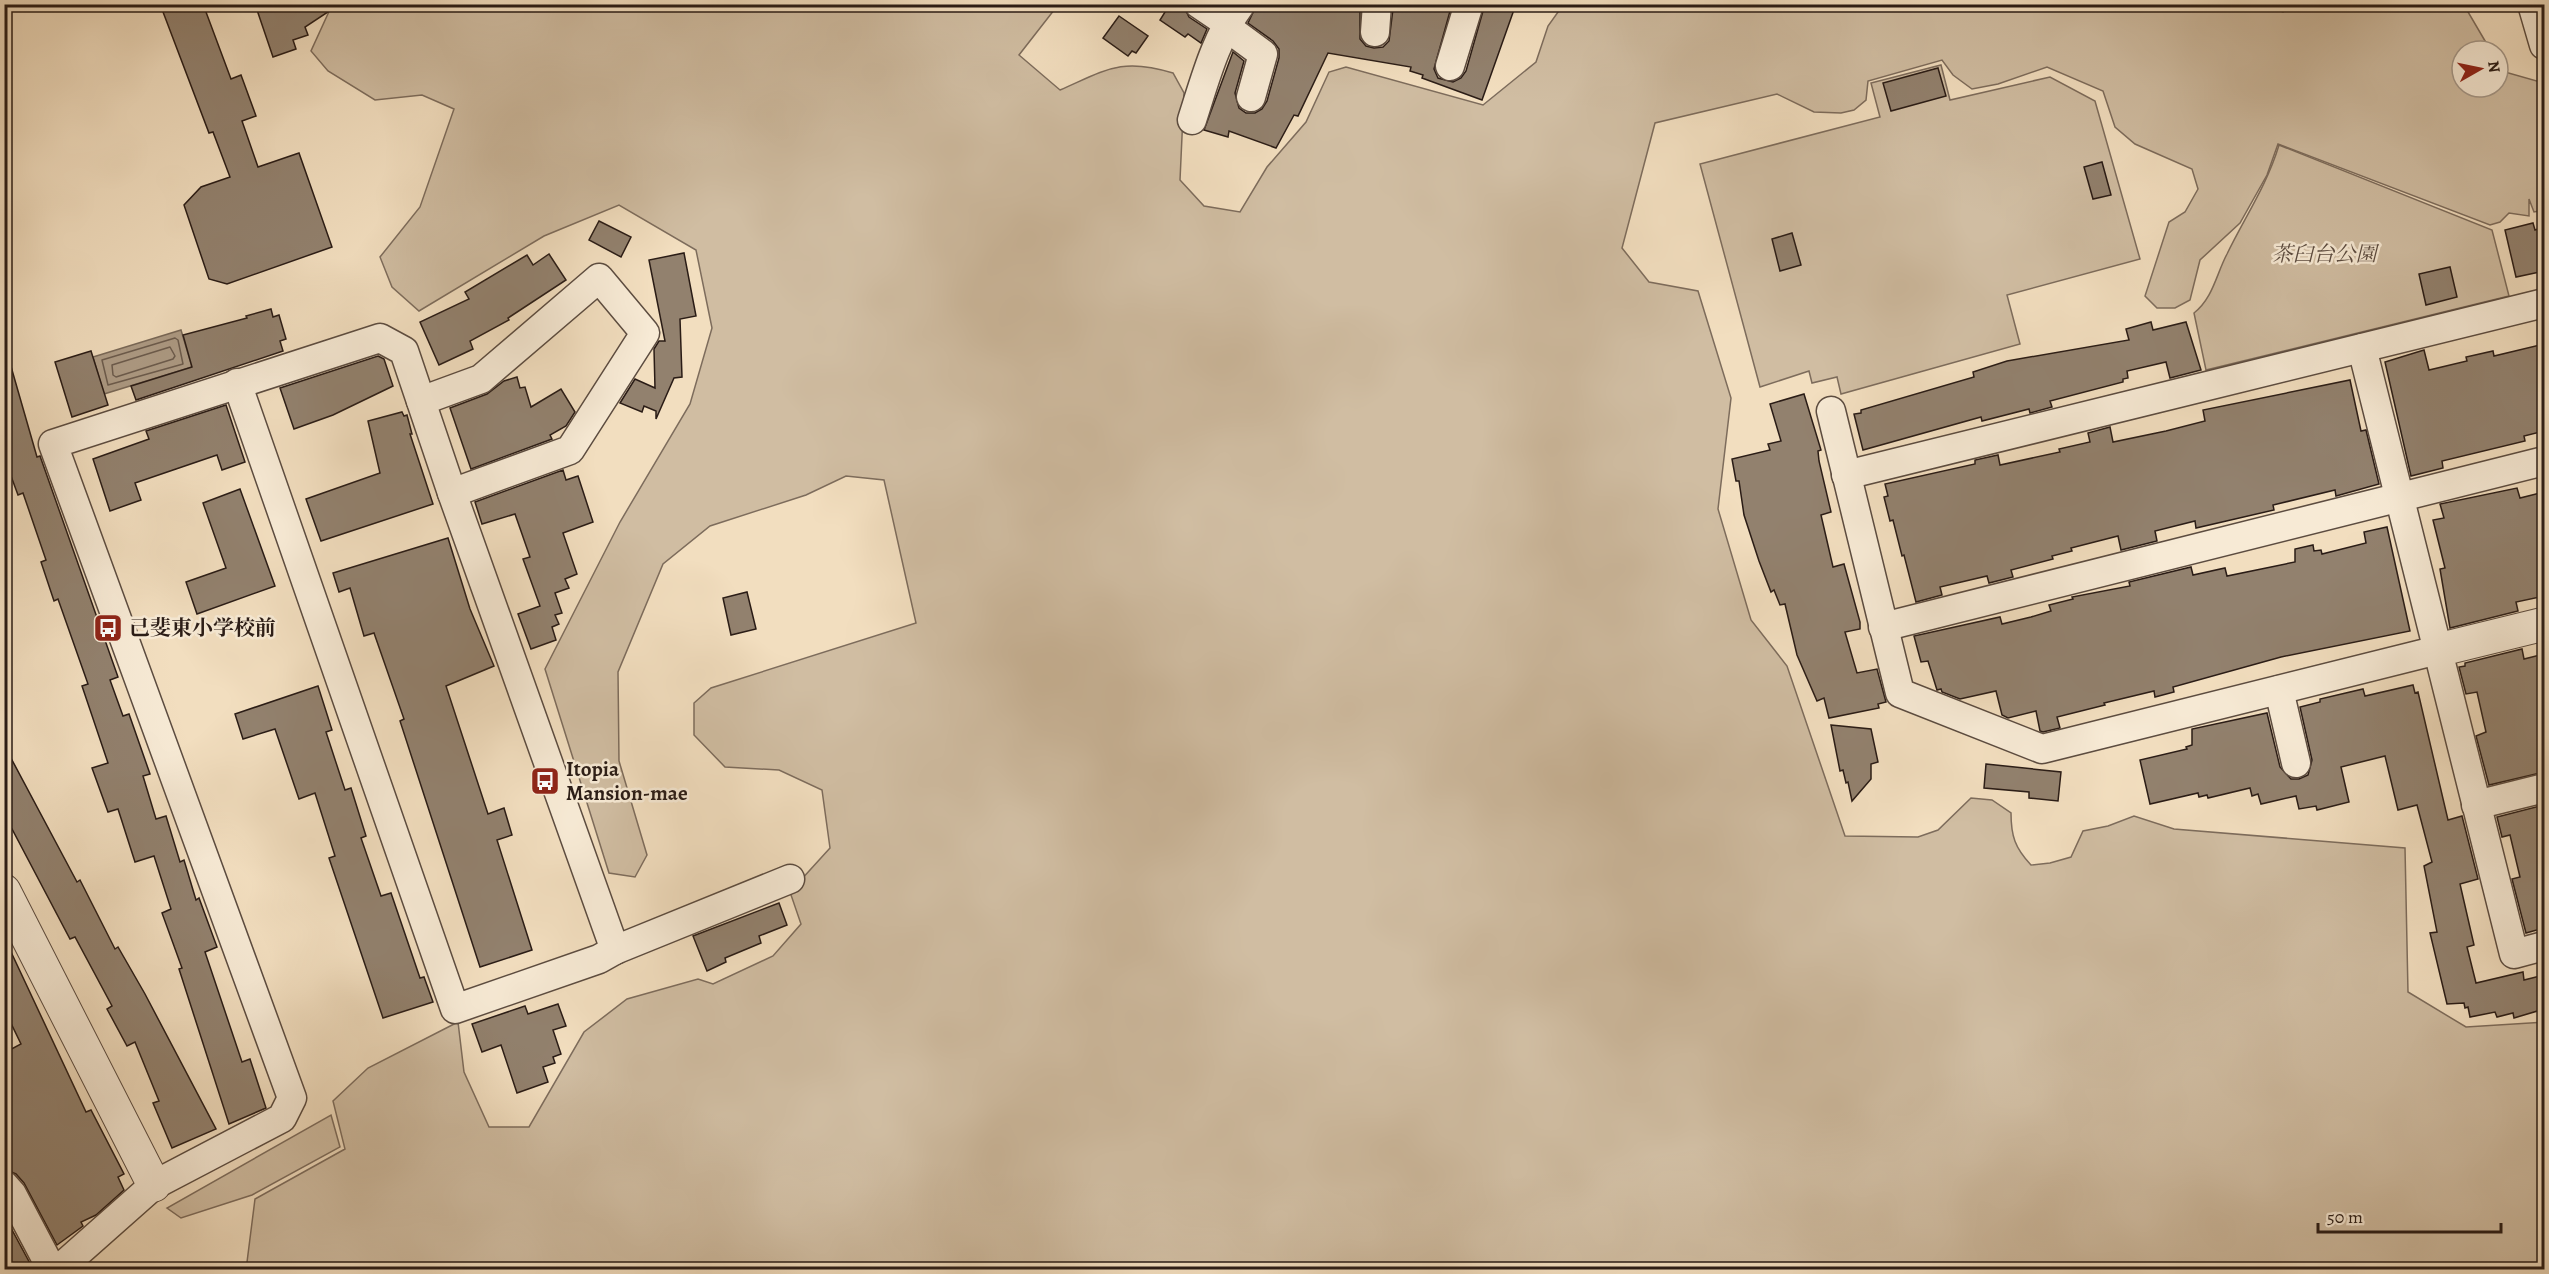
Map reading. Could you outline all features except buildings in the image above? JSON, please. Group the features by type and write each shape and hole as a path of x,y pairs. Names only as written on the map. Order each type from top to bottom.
{"street":[{"path":"1199,4 1231,18 1270,45 1251,97"},
{"path":"1375,32 1377,4"},
{"path":"1450,66 1469,4"},
{"path":"2532,4 2544,45"},
{"path":"1192,120 1231,18"},
{"path":"421,401 481,379 599,278 645,333 570,450 452,493"},
{"path":"1846,475 2544,303"},
{"path":"58,1269 154,1185 282,1118 292,1098 53,444 380,338 404,351 452,493 615,950"},
{"path":"2362,348 2514,954 2544,946"},
{"path":"237,383 455,1009 599,959 615,950 790,879"},
{"path":"1831,411 1900,693 2043,749 2544,624"},
{"path":"1883,627 2544,461"},
{"path":"2279,690 2296,763"},
{"path":"2476,805 2544,788"},
{"path":"4,891 154,1185"},
{"path":"4,1185 12,1194 52,1269"}],"green space":[{"path":"2264,4 2283,12 2286,4 2464,5 2484,39 2450,39 2450,99 2510,99 2510,73 2544,83 2544,210 2534,212 2529,199 2529,216 2509,213 2500,222 2490,225 2278,144 2267,175 2240,223 2200,260 2190,300 2175,308 2157,308 2145,296 2169,222 2185,212 2198,189 2192,169 2135,144 2115,127 2103,91 2047,67 1998,84 1972,89 1953,75 1942,60 1868,81 1866,100 1854,110 1841,113 1814,112 1777,94 1655,123 1622,248 1649,282 1698,291 1731,398 1718,509 1751,620 1787,666 1845,836 1918,837 1938,830 1971,798 1992,800 2011,813 2015,841 2031,865 2071,857 2083,831 2108,826 2134,816 2174,829 2405,848 2408,992 2466,1027 2544,1022 2544,1269 246,1270 255,1199 345,1149 333,1101 368,1068 458,1022 464,1072 489,1127 529,1127 584,1032 627,999 698,979 713,984 773,956 801,924 790,892 830,848 822,790 779,770 725,767 694,735 694,703 711,688 916,623 884,480 846,476 806,495 710,526 663,564 618,672 619,761 647,855 635,877 609,873 545,669 620,522 690,404 712,328 696,250 619,205 544,236 419,311 392,287 380,257 420,207 454,109 422,95 375,100 328,71 311,51 332,5 1058,5 1019,55 1060,90 1102,72 1127,66 1155,68 1173,73 1184,93 1180,180 1204,206 1240,212 1267,167 1306,122 1329,72 1346,67 1483,105 1536,62 1548,26 1563,5"},
{"path":"1941,65 1950,100 2050,77 2095,101 2140,259 2007,295 2020,344 1841,394 1837,377 1812,383 1809,371 1760,387 1700,164 1880,117 1871,83"},
{"name":"茶臼台公園","path":"2279,145 2492,230 2509,296 2206,370 2194,313 2210,293 2227,254 2262,187"},
{"path":"331,1115 340,1147 252,1195 181,1218 167,1208"}],"water":[{"path":"181,330 192,367 104,394 93,357"}],"place":[{"name":"己斐東小学校前","path":"108,628"},
{"name":"Itopia Mansion-mae","path":"545,781"}]}
